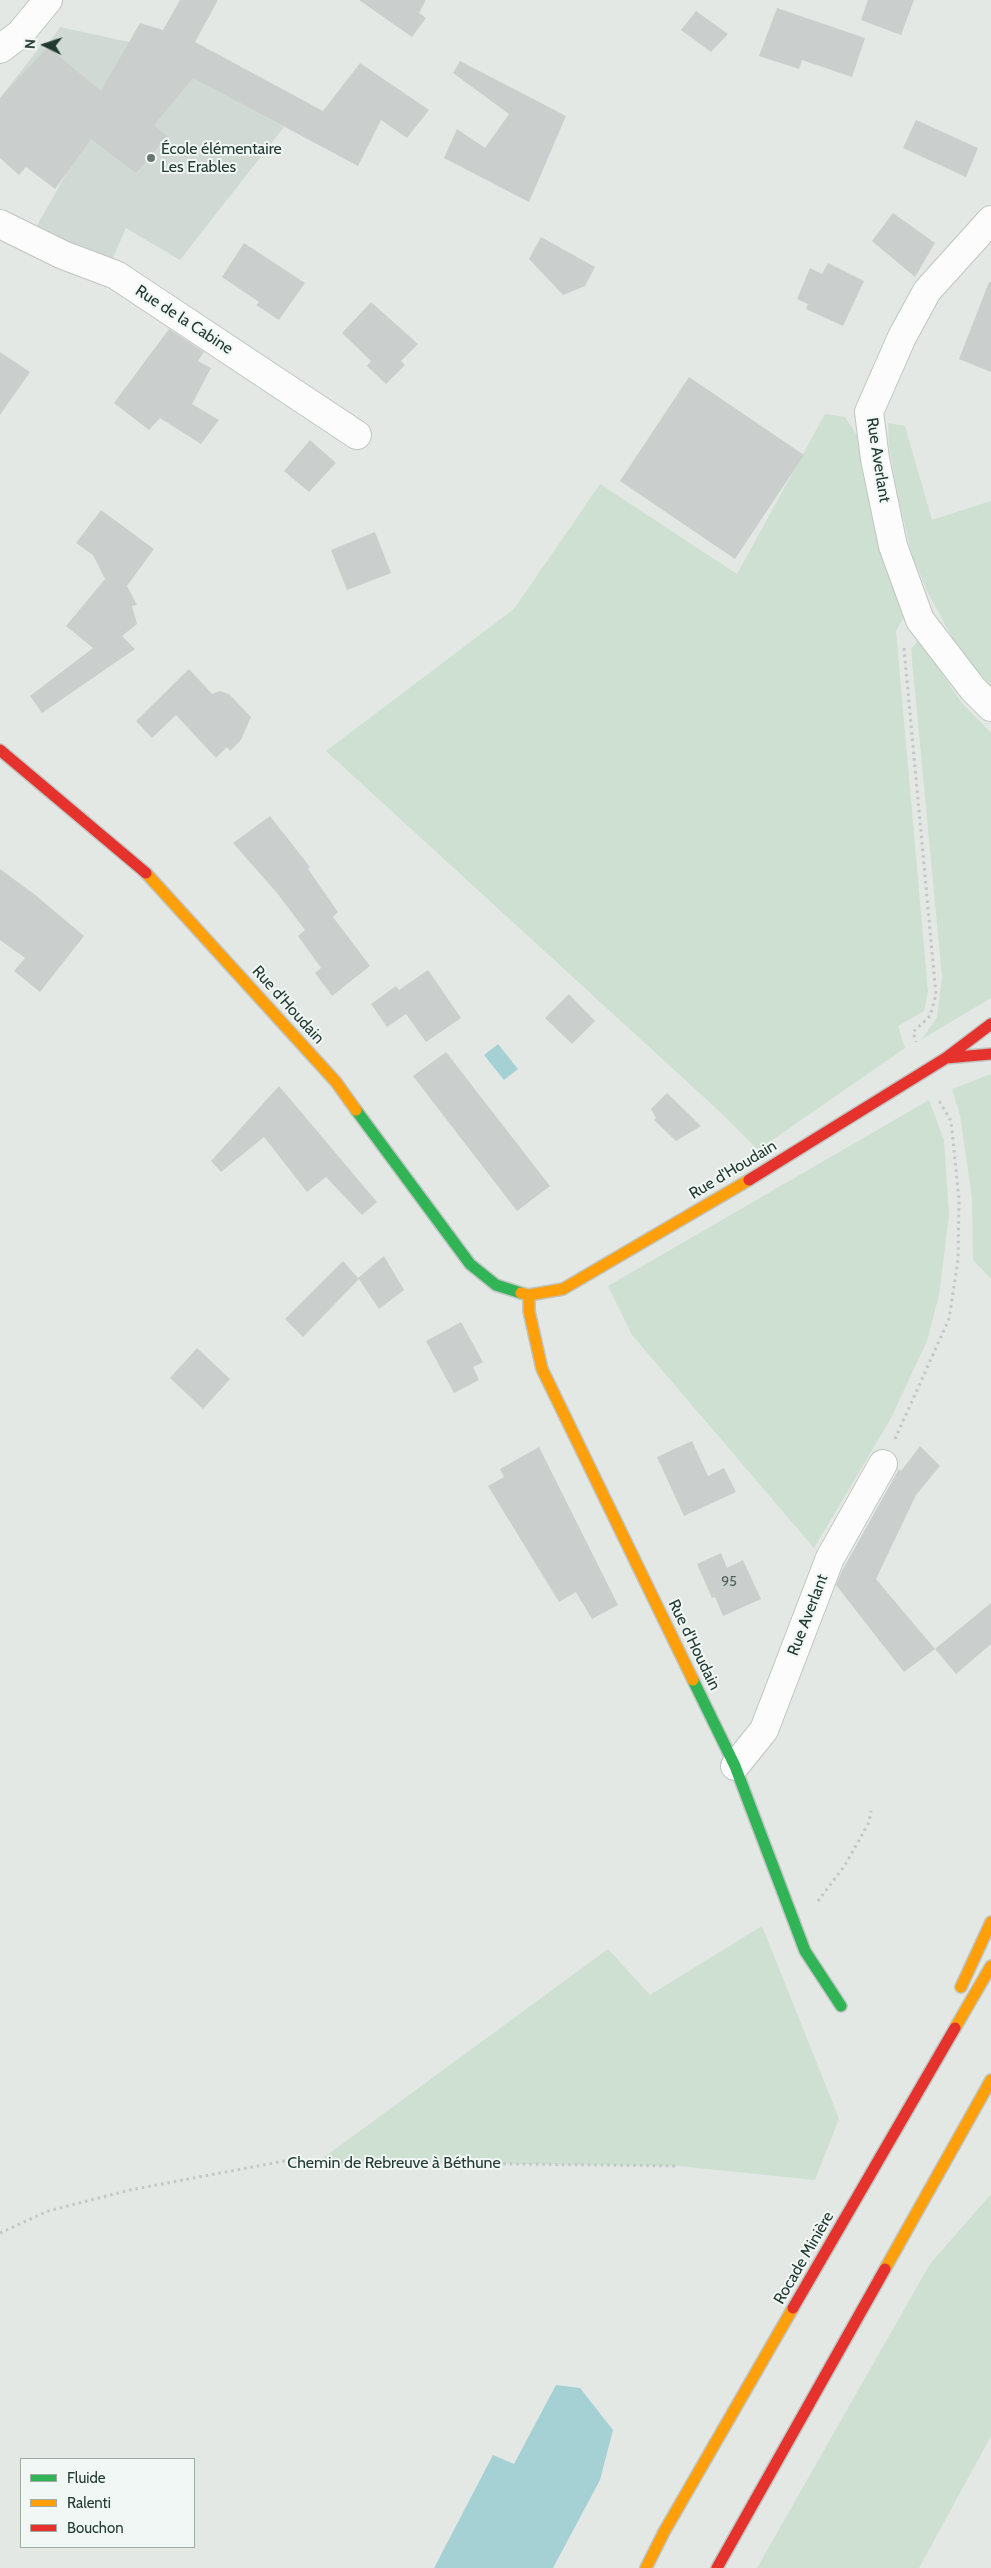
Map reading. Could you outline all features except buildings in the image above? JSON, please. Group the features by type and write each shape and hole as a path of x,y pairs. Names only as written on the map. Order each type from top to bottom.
{"main road":[{"name":"Rue d'Houdain","path":"0,750 147,874 187,917 336,1082 470,1264 496,1285 529,1295 562,1289 743,1184 946,1058 991,1024"},
{"name":"Rue d'Houdain","path":"946,1058 991,1054"},
{"name":"Rue d'Houdain","path":"529,1295 529,1311 542,1369 735,1766 805,1951 841,2006"},
{"path":"958,1994 991,1922"},
{"name":"Rocade Minière","path":"646,2568 664,2532 991,1966"},
{"path":"892,2138 946,2021"},
{"path":"716,2568 991,2080"}],"street":[{"path":"0,49 20,34 48,0"},
{"name":"Rue Averlant","path":"991,220 927,291 902,337 869,412 875,459 893,546 920,620 973,689 991,707"},
{"name":"Rue de la Cabine","path":"0,224 63,255 116,275 357,434"},
{"name":"Rue Averlant","path":"735,1766 764,1730 830,1558 883,1464"}],"path":[{"path":"883,1464 949,1319 958,1260 959,1199 951,1121 924,1072 913,1032 930,1016 936,995 904,646 908,628 920,620"},
{"path":"793,1919 818,1902 845,1865 869,1822 870,1811"},
{"name":"Chemin de Rebreuve à Béthune","path":"0,2233 48,2211 130,2190 284,2161 678,2166"}],"shaded area":[{"name":"École élémentaire Les Erables","path":"60,27 129,42 284,127 180,260 126,228 112,260 34,231 66,174 0,130 0,98 43,43 47,46"}],"green space":[{"path":"825,414 845,417 858,437 890,579 904,617 896,631 928,992 924,1011 898,1026 905,1048 758,1150 718,1110 326,751 514,609 600,484 737,574"},
{"path":"888,423 905,426 932,520 991,501 991,686 960,652 928,593 912,555 897,493 889,446"},
{"path":"919,639 961,702 991,733 991,998 922,1039 937,1017 942,977 911,649"},
{"path":"991,1074 991,1279 973,1260 972,1198 960,1115 952,1089"},
{"path":"929,1100 944,1140 949,1215 939,1295 927,1341 890,1420 814,1548 632,1335 608,1286"},
{"path":"762,1926 839,2119 815,2180 678,2166 319,2161 608,1949 650,1995"},
{"path":"991,2194 991,2436 919,2568 757,2568 930,2264"}],"water":[{"path":"498,1044 518,1069 504,1080 484,1055"},
{"path":"556,2385 580,2388 613,2430 600,2480 553,2568 434,2568 493,2455 514,2464"}],"traffic: fast":[{"path":"356,1110 470,1264 496,1285 521,1293"},
{"path":"693,1680 735,1766 805,1951 841,2006"}],"traffic: slow":[{"path":"146,873 336,1082 356,1110"},
{"path":"521,1293 529,1295 563,1289 749,1180"},
{"path":"529,1295 529,1311 542,1369 693,1680"},
{"path":"961,1987 991,1922"},
{"path":"955,2028 991,1966"},
{"path":"885,2269 991,2080"},
{"path":"646,2568 664,2532 793,2308"}],"traffic: jam":[{"path":"0,750 146,873"},
{"path":"749,1180 946,1058 991,1024"},
{"path":"946,1058 991,1054"},
{"path":"793,2308 955,2028"},
{"path":"717,2568 885,2269"}],"place":[{"name":"École élémentaire Les Erables","path":"151,158"}]}
